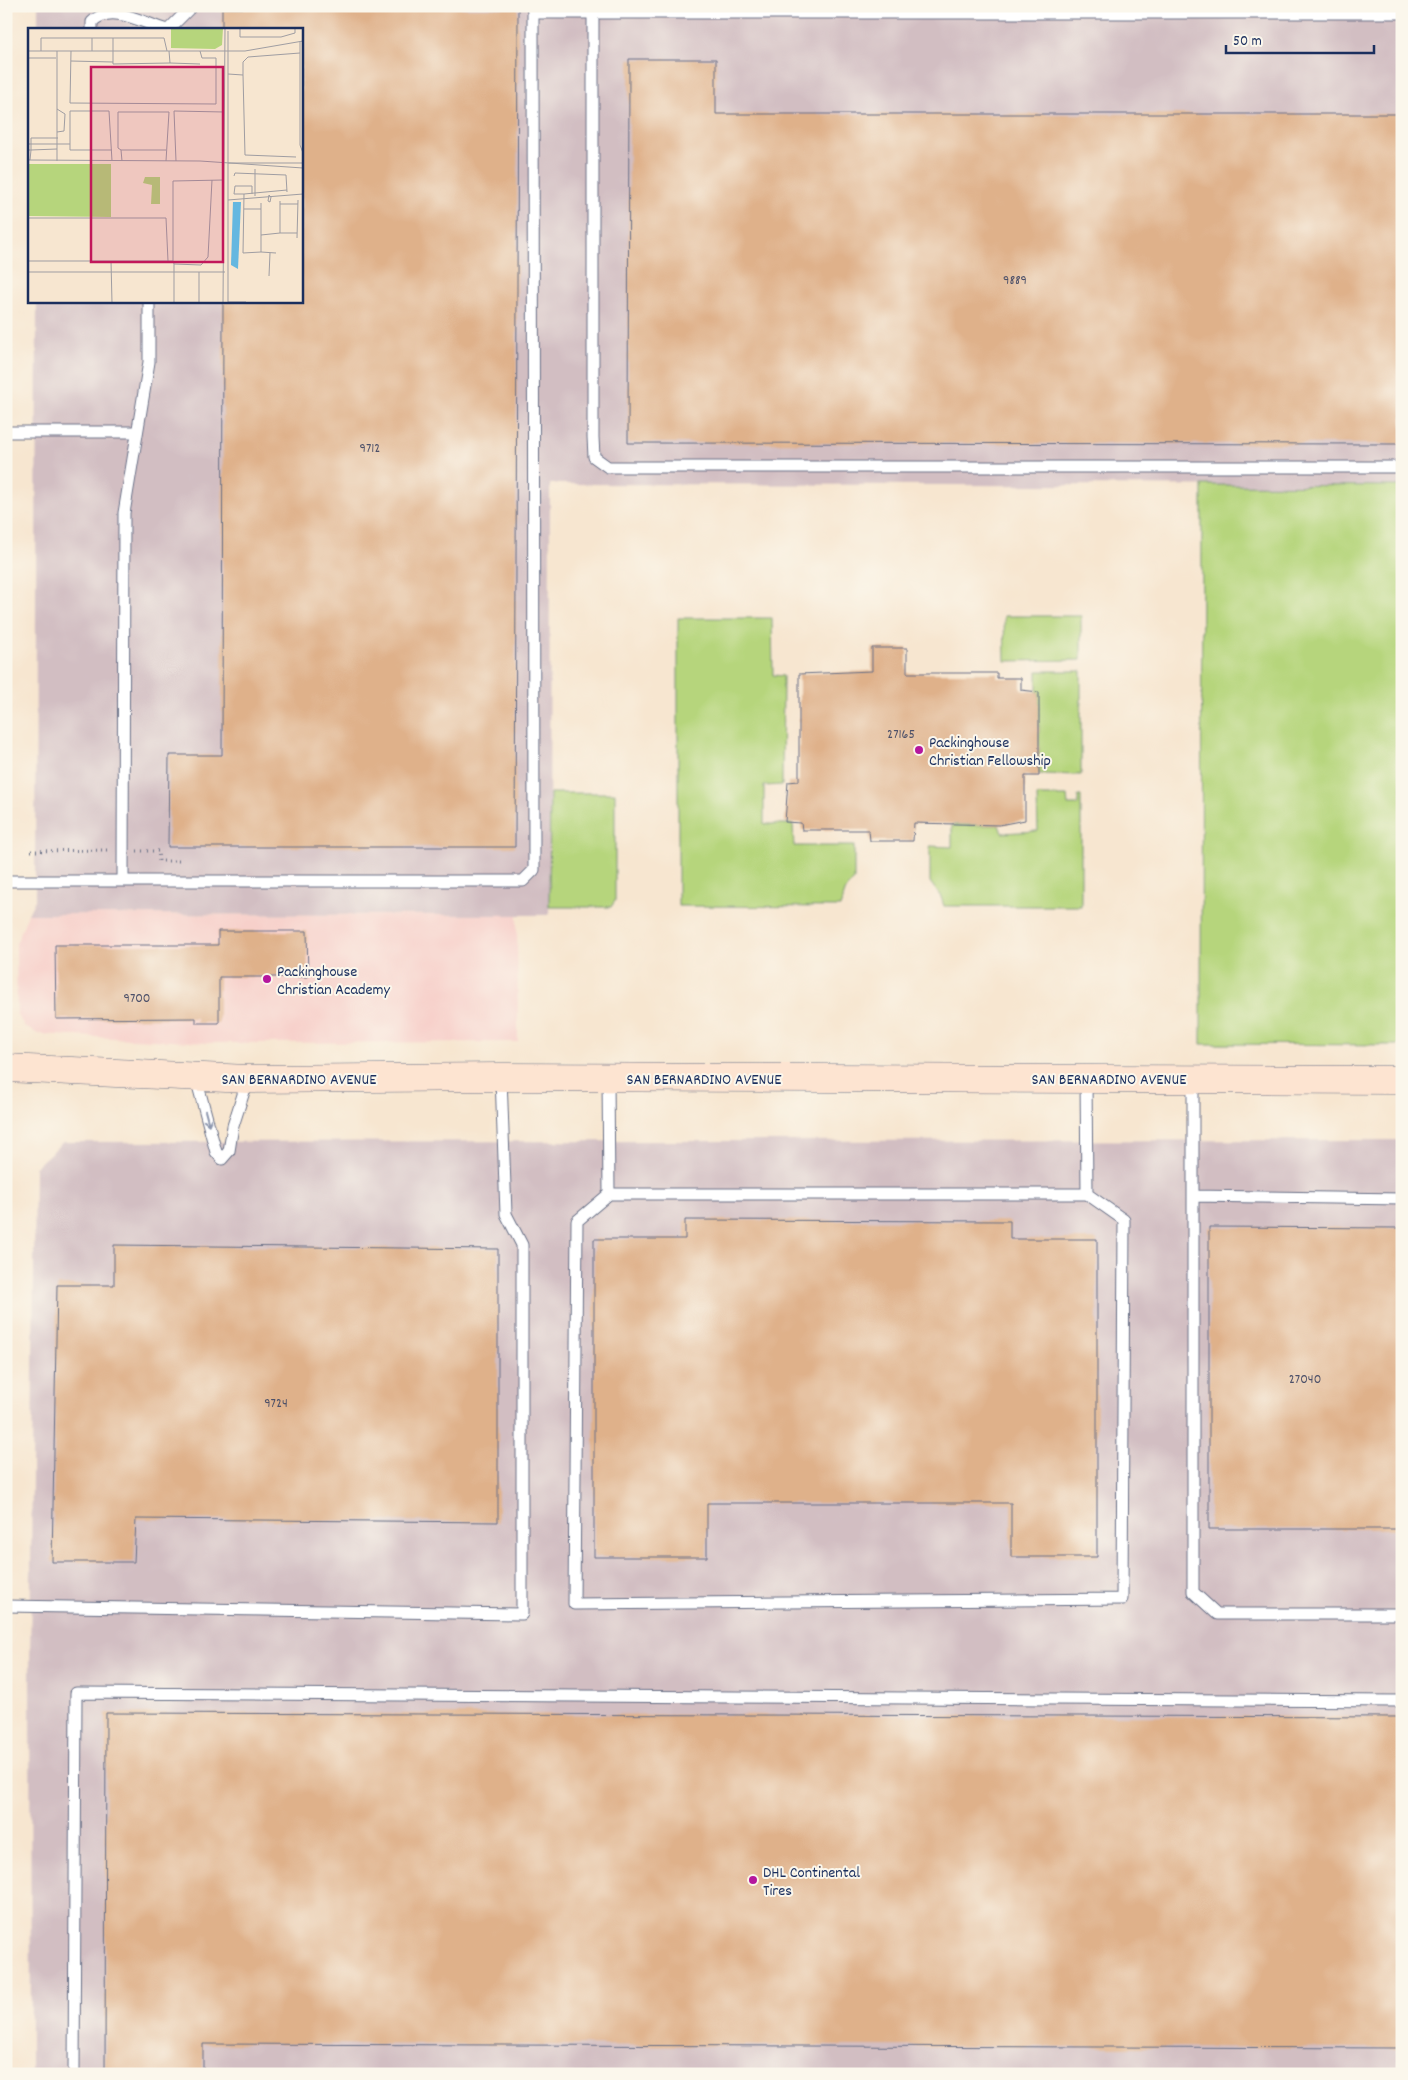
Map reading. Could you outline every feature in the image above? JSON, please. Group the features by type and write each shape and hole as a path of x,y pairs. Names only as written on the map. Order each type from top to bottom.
{"main road":[{"name":"SAN BERNARDINO AVENUE","path":"6,1068 248,1079 501,1077 1402,1080"}],"lane":[{"path":"171,28 192,6"},
{"path":"6,881 523,881 534,870 533,10 593,13 1193,10 1402,13"},
{"path":"92,28 92,22 99,14 115,12 161,28"},
{"path":"593,13 593,437 594,457 608,468 1402,467"},
{"path":"123,881 124,513 149,362 149,302"},
{"path":"6,432 138,432"},
{"path":"196,1076 216,1152 222,1159 229,1151 233,1126 248,1079"},
{"path":"6,1606 522,1614 522,1245 506,1214 501,1077"},
{"path":"608,1078 609,1194"},
{"path":"1193,1078 1193,1592 1216,1614 1402,1614"},
{"path":"1086,1079 1087,1194"},
{"path":"609,1194 1087,1194 1124,1220 1122,1599 574,1604 577,1221 609,1194"},
{"path":"1193,1196 1402,1199"},
{"path":"74,2074 76,1692 1402,1702"}],"shaded area":[{"path":"38,6 1402,6 1402,486 550,484 549,915 28,914 35,900 37,302 302,302 302,28 38,28"},
{"name":"Packinghouse Christian Academy","path":"28,914 517,915 518,1042 209,1043 38,1034 25,1027 17,1015 16,944"},
{"path":"1402,1140 1402,2074 31,2074 30,1670 35,1167 63,1142"}],"green space":[{"path":"1202,485 1402,486 1402,1045 1201,1044"},
{"path":"1004,616 1081,616 1081,660 1005,661"},
{"path":"678,618 772,618 773,675 783,676 782,785 764,786 764,824 793,824 794,846 854,846 854,880 846,889 840,907 678,906"},
{"path":"1037,671 1081,671 1081,775 1039,774 1039,692 1037,692"},
{"path":"550,793 615,793 615,901 611,907 549,907"},
{"path":"1037,796 1067,796 1068,805 1078,805 1078,796 1081,796 1081,906 944,906 941,897 930,882 930,846 952,847 952,825 999,825 1002,833 1038,831"}],"building":[{"path":"222,8 518,8 515,847 168,847 169,755 222,755 223,302 302,302 302,28 222,28"},
{"path":"629,59 716,59 716,114 1402,114 1402,444 628,443"},
{"name":"Packinghouse Christian Fellowship","path":"872,648 907,648 907,673 997,673 997,678 1021,678 1021,690 1039,692 1039,776 1025,776 1025,820 999,825 914,823 913,841 870,841 869,830 802,830 801,823 785,822 788,782 799,781 799,674 872,671"},
{"path":"218,931 307,931 308,977 219,977 219,1023 196,1023 196,1018 56,1019 55,945 218,945"},
{"path":"685,1220 1010,1221 1010,1239 1097,1239 1097,1557 1011,1557 1011,1503 707,1503 707,1557 594,1557 594,1239 685,1239"},
{"path":"1209,1227 1402,1228 1402,1529 1209,1529"},
{"path":"114,1245 498,1249 498,1522 136,1519 134,1562 52,1562 57,1285 114,1285"},
{"name":"DHL Continental Tires","path":"106,1713 1402,1717 1402,2048 203,2044 203,2074 105,2074"}],"place":[{"name":"Packinghouse Christian Fellowship","path":"919,750"},
{"name":"Packinghouse Christian Academy","path":"267,979"},
{"name":"DHL Continental Tires","path":"753,1880"}]}
